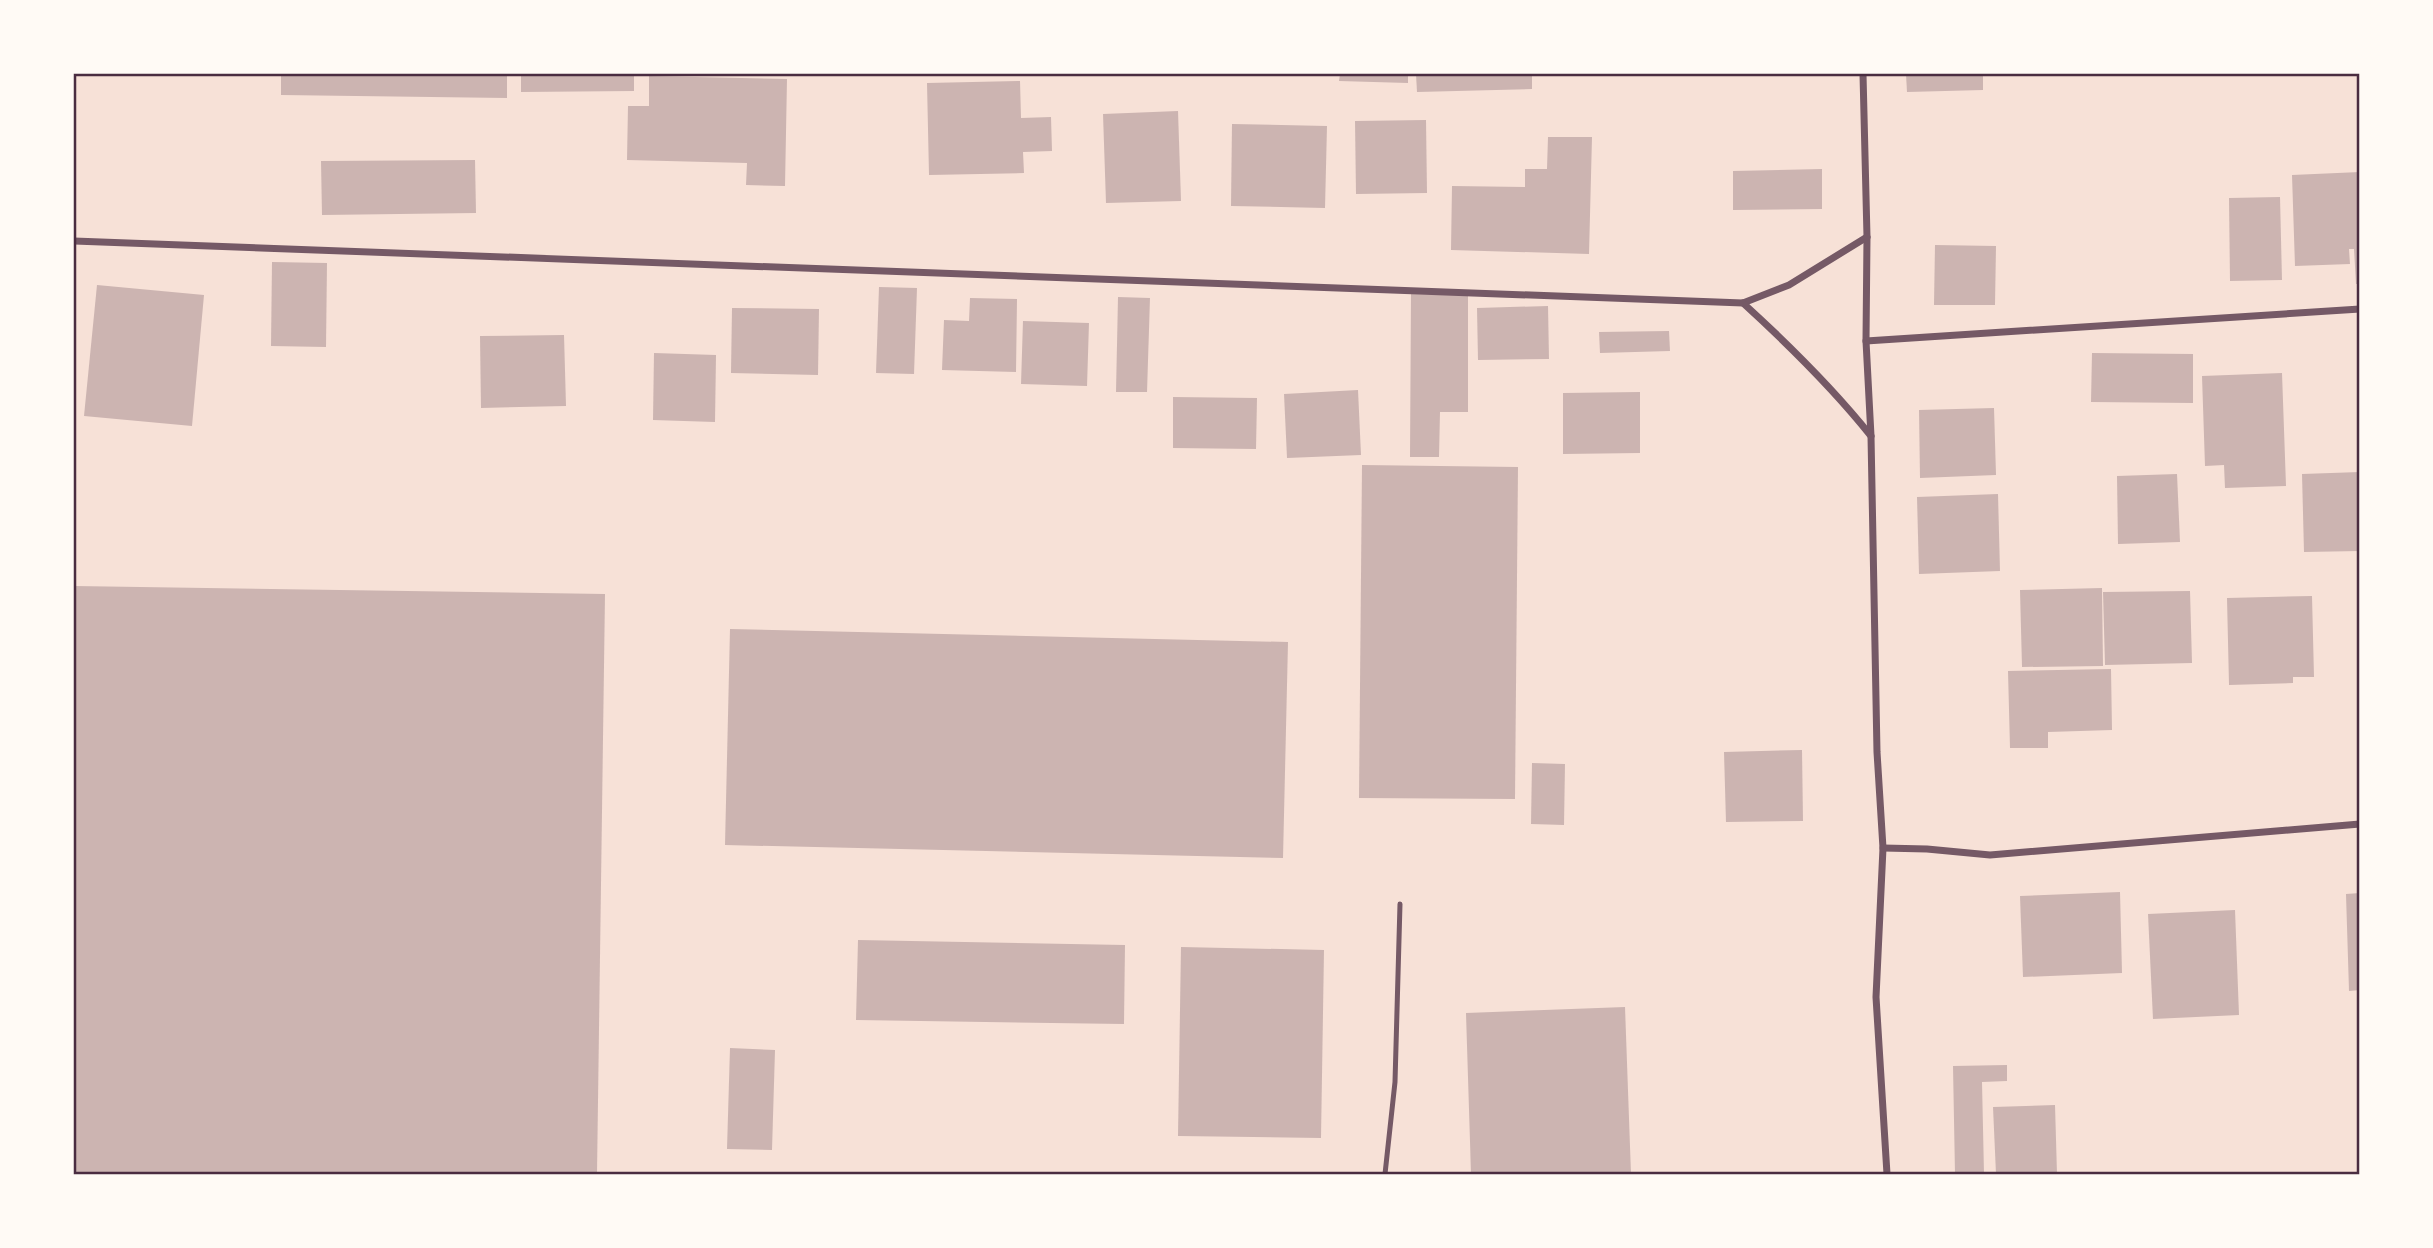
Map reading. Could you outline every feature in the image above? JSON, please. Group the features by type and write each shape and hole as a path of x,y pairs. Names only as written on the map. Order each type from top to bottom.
{"street":[{"path":"1863,74 1867,237 1866,341 1871,436 1877,752 1883,848 1876,997 1887,1174"},
{"path":"74,241 1743,303 1789,285 1867,237"},
{"path":"1743,303 1801,356 1839,396 1871,436"},
{"path":"1866,341 2360,309"},
{"path":"1883,848 1990,855 2360,824"}],"lane":[{"path":"1385,1174 1395,1082 1400,904"}],"building":[{"path":"281,74 507,74 507,98 281,95"},
{"path":"521,74 634,74 634,91 521,92"},
{"path":"1340,74 1408,74 1408,83 1339,81"},
{"path":"1416,74 1532,74 1532,89 1417,92"},
{"path":"1906,74 1983,74 1983,90 1907,92"},
{"path":"649,76 787,79 785,186 746,185 747,163 627,160 628,106 649,106"},
{"path":"1020,81 1021,118 1051,117 1052,151 1023,152 1024,173 929,175 927,83"},
{"path":"1178,111 1181,201 1106,203 1103,114"},
{"path":"1426,120 1427,193 1356,194 1355,121"},
{"path":"1232,124 1327,126 1325,208 1231,206"},
{"path":"1548,137 1592,137 1589,254 1451,250 1452,186 1525,187 1525,169 1547,169"},
{"path":"475,160 476,213 322,215 321,161"},
{"path":"1822,169 1822,209 1733,210 1733,171"},
{"path":"2360,172 2360,284 2356,284 2354,249 2349,249 2350,264 2295,266 2292,175"},
{"path":"2280,197 2282,280 2230,281 2229,198"},
{"path":"1935,245 1996,246 1995,305 1934,305"},
{"path":"272,262 327,263 326,347 271,346"},
{"path":"97,285 204,295 192,426 84,416"},
{"path":"879,287 917,288 914,374 876,373"},
{"path":"1411,294 1468,295 1468,412 1440,412 1439,457 1410,457"},
{"path":"1118,297 1150,298 1147,392 1116,392"},
{"path":"970,298 1017,299 1016,372 942,370 944,320 969,321"},
{"path":"1548,306 1549,359 1478,360 1477,308"},
{"path":"732,308 819,309 818,375 731,373"},
{"path":"1023,321 1089,323 1087,386 1021,384"},
{"path":"1669,331 1670,351 1600,353 1599,332"},
{"path":"564,335 566,406 481,408 480,336"},
{"path":"654,353 716,355 715,422 653,420"},
{"path":"2092,353 2193,354 2193,403 2091,402"},
{"path":"2282,373 2286,486 2225,488 2224,465 2205,466 2202,376"},
{"path":"1358,390 1361,455 1287,458 1284,394"},
{"path":"1640,392 1640,453 1563,454 1563,393"},
{"path":"1173,397 1257,398 1256,449 1173,448"},
{"path":"1994,408 1996,475 1920,478 1919,410"},
{"path":"1362,465 1518,467 1515,799 1359,798"},
{"path":"2360,472 2360,551 2304,552 2302,474"},
{"path":"2177,474 2180,542 2118,544 2117,476"},
{"path":"1998,494 2000,571 1919,574 1917,497"},
{"path":"74,586 605,594 597,1174 74,1174"},
{"path":"2102,588 2103,666 2022,667 2020,590"},
{"path":"2190,591 2192,663 2105,665 2103,592"},
{"path":"2312,596 2314,677 2293,677 2293,683 2229,685 2227,598"},
{"path":"730,629 1288,642 1283,858 725,845"},
{"path":"2111,669 2112,730 2048,732 2048,748 2010,748 2008,671"},
{"path":"1802,750 1803,821 1726,822 1724,752"},
{"path":"1532,763 1565,764 1564,825 1531,824"},
{"path":"2120,892 2122,973 2023,977 2020,896"},
{"path":"2360,893 2360,990 2349,991 2346,894"},
{"path":"2235,910 2239,1015 2153,1019 2148,914"},
{"path":"858,940 1125,945 1124,1024 856,1020"},
{"path":"1181,947 1324,950 1321,1138 1178,1136"},
{"path":"1625,1007 1631,1174 1471,1174 1466,1013"},
{"path":"730,1048 775,1050 772,1150 727,1149"},
{"path":"2007,1065 2007,1081 1982,1082 1984,1174 1955,1174 1953,1066"},
{"path":"2055,1105 2057,1174 1996,1174 1993,1107"}]}
